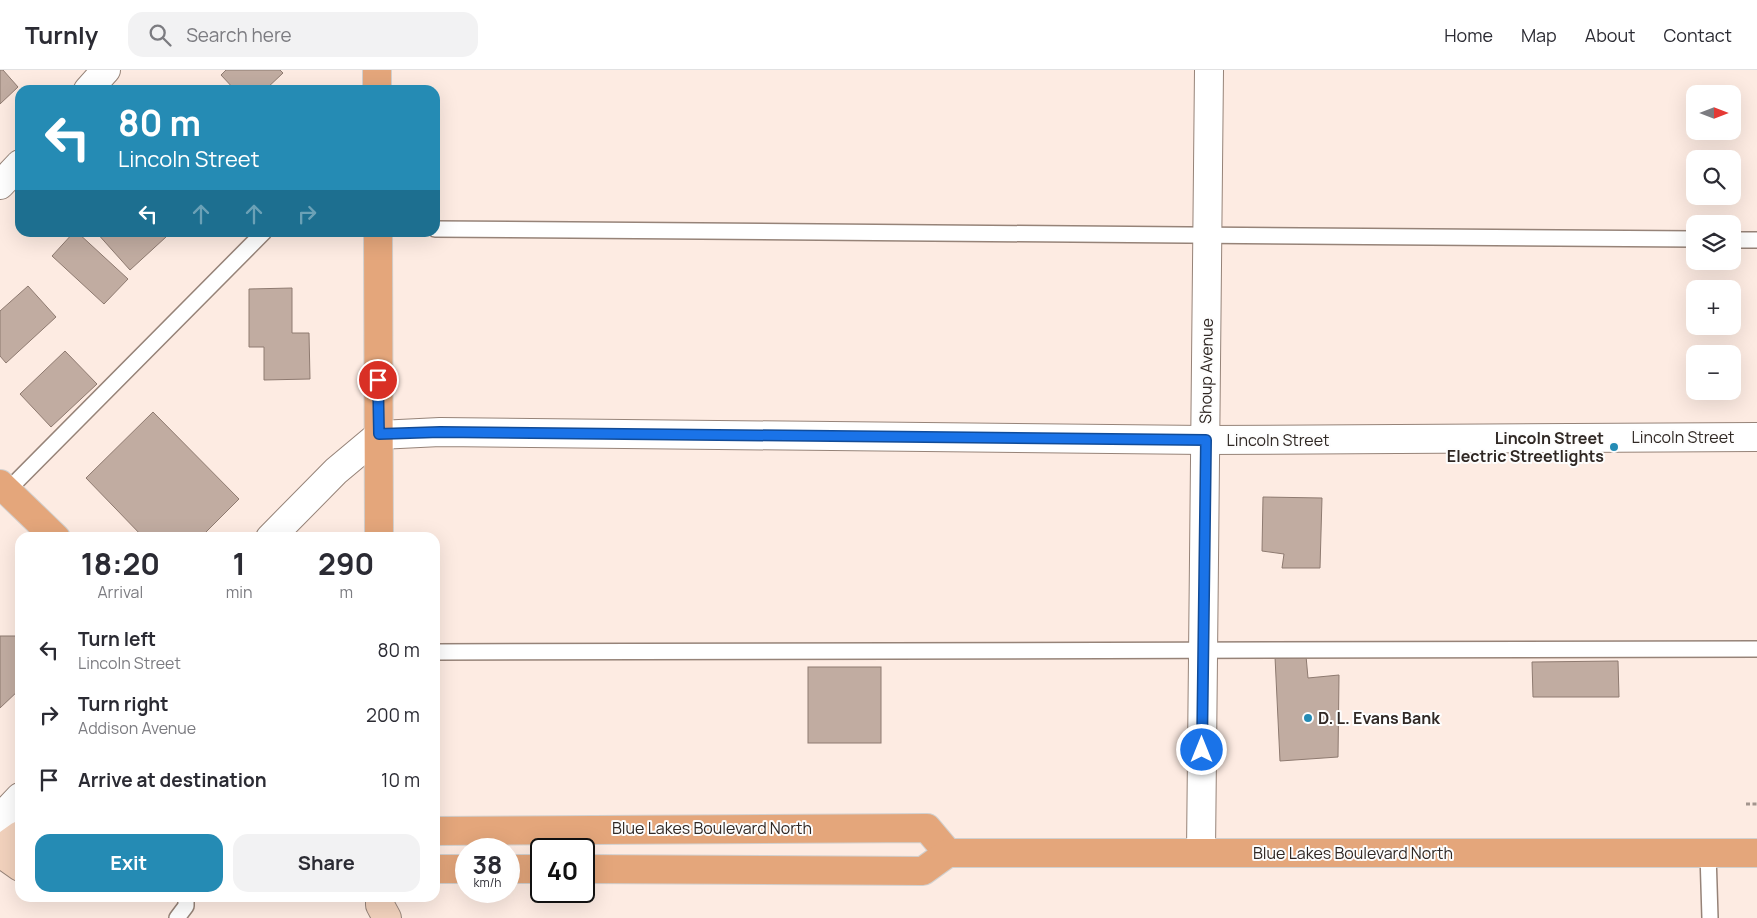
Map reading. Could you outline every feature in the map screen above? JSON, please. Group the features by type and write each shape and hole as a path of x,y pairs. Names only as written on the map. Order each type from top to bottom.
{"main road":[{"path":"377,70 377,85"},
{"path":"378,237 379,532"},
{"path":"2,491 49,532"},
{"name":"Blue Lakes Boulevard North","path":"440,831 927,828 948,853 1757,853"},
{"path":"0,849 15,838"},
{"path":"0,853 15,864"},
{"path":"595,869 924,871 948,853"},
{"path":"440,869 455,869"}],"street":[{"path":"92,85 106,70"},
{"name":"Shoup Avenue","path":"1201,852 1209,70"},
{"path":"0,185 15,169"},
{"name":"Lincoln Street","path":"379,434 440,432 1206,440 1757,437"},
{"path":"276,532 336,471 379,434"},
{"path":"0,818 15,802"}],"lane":[{"path":"440,229 1686,239"},
{"path":"2,491 259,237"},
{"path":"1741,240 1757,240"},
{"path":"440,652 1757,649"},
{"path":"1708,853 1710,918"},
{"path":"177,918 186,906 186,902"}],"path":[{"path":"1746,804 1757,804"}],"building":[{"path":"0,70 3,70 16,85 15,90 0,104"},
{"path":"226,70 280,70 283,73 270,85 230,85 221,75"},
{"path":"69,237 82,237 128,279 104,304 52,256"},
{"path":"100,237 166,237 130,270"},
{"path":"28,286 56,317 6,363 0,356 0,311"},
{"path":"292,288 292,333 309,333 310,379 264,380 264,347 249,347 249,289"},
{"path":"65,351 97,384 51,427 20,394"},
{"path":"153,412 239,499 206,532 138,532 86,478"},
{"path":"1263,497 1322,498 1320,568 1282,568 1284,554 1262,551"},
{"path":"0,636 15,636 15,694 0,708"},
{"name":"D. L. Evans Bank","path":"1306,656 1308,678 1339,675 1338,757 1280,761 1275,657"},
{"path":"1618,661 1619,697 1533,697 1532,662"},
{"path":"808,667 881,667 881,743 808,743"}],"place":[{"name":"Lincoln Street Electric Streetlights","path":"1614,447"},
{"name":"D. L. Evans Bank","path":"1308,718"}],"route":[{"path":"378,380 379,434 440,432 1206,440 1202,750"}]}
